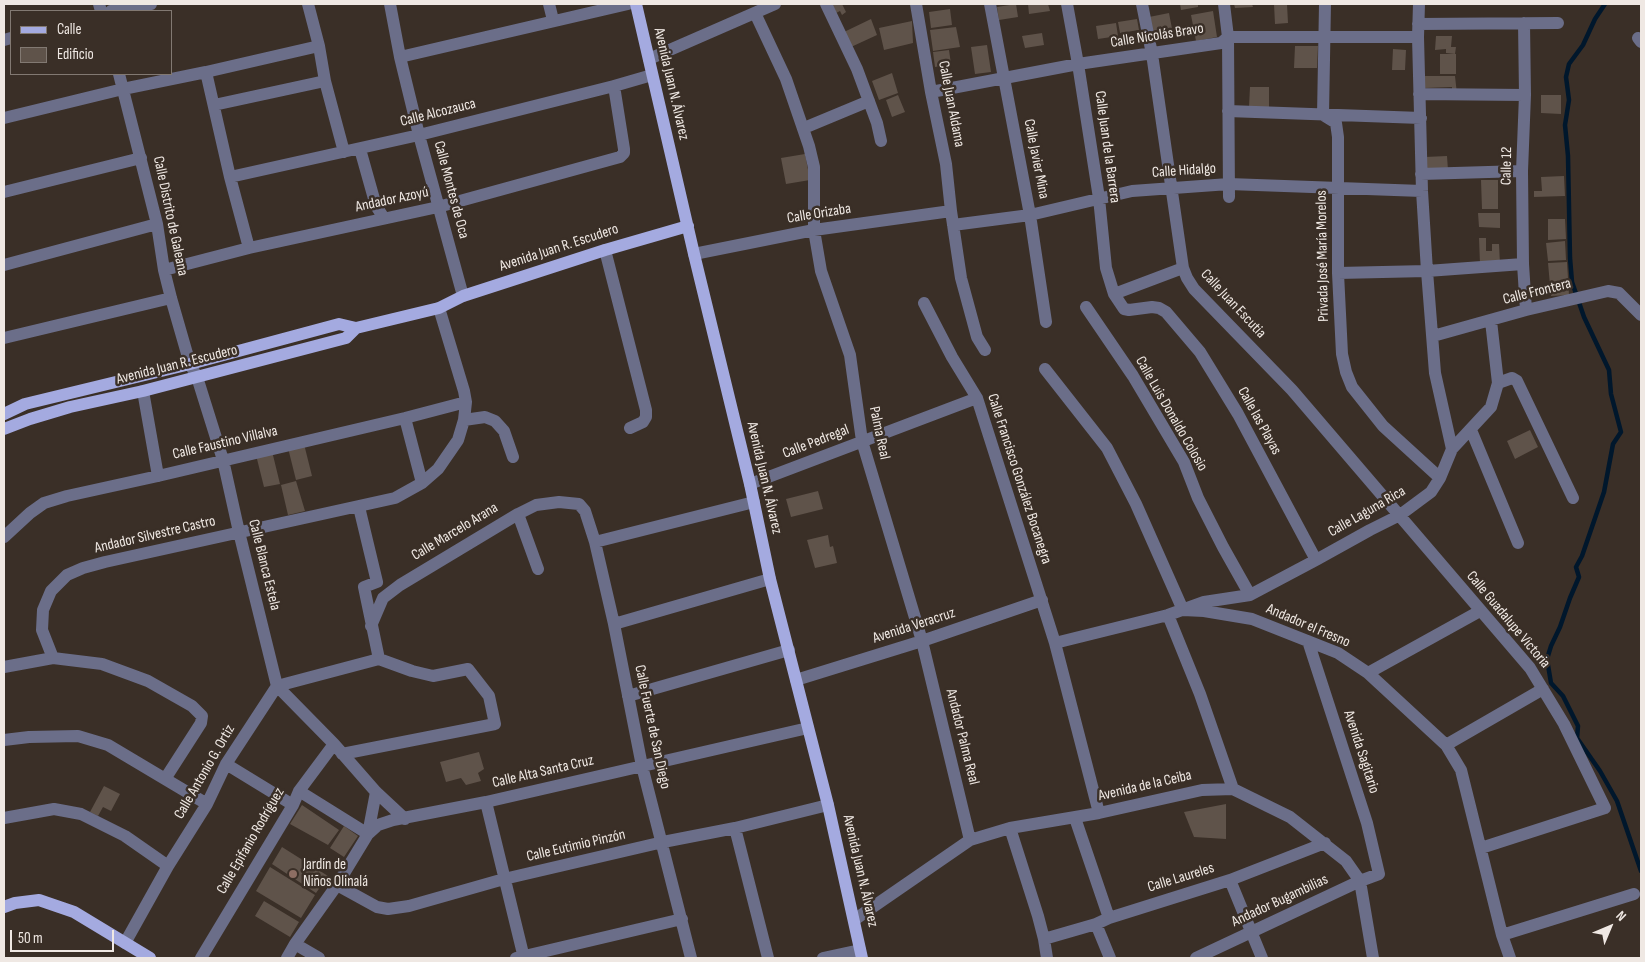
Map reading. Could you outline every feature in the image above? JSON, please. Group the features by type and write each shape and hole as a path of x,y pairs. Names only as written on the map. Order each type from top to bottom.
{"main road":[{"name":"Avenida Juan N. Álvarez","path":"636,4 750,484 770,579 828,805 861,954"},
{"name":"Avenida Juan R. Escudero","path":"4,414 24,404 190,364 339,324 356,328 439,308 463,296 605,250 688,226"},
{"name":"Avenida Juan R. Escudero","path":"4,429 70,407 143,391 346,338 356,328"},
{"path":"4,907 15,903 39,900 74,912 150,958"}],"street":[{"path":"117,10 151,4"},
{"path":"308,4 319,46 325,81 344,152"},
{"name":"Calle Montes de Oca","path":"390,4 400,57 419,135 463,296"},
{"path":"549,4 553,20"},
{"path":"400,57 628,4"},
{"path":"649,59 775,4"},
{"path":"826,4 857,69 881,141"},
{"name":"Calle Juan Aldama","path":"916,4 946,164 950,211"},
{"name":"Calle Javier Mina","path":"990,4 1030,215 1046,322"},
{"name":"Calle Juan de la Barrera","path":"1067,4 1099,198 1106,268 1114,294"},
{"name":"Calle Juan Escutia","path":"1142,4 1152,54 1183,268 1194,289 1292,390 1400,516"},
{"path":"1224,4 1228,37 1229,191"},
{"path":"1323,115 1324,4"},
{"path":"1419,4 1421,174 1427,271 1435,373 1452,449"},
{"name":"Palma Real","path":"755,13 786,79 804,128 814,167 814,230 821,271 850,356 862,441 922,641"},
{"name":"Calle Nicolás Bravo","path":"931,92 1078,64 1221,43 1228,37 1324,36 1524,23 1558,23"},
{"name":"Calle 12","path":"1524,23 1525,95 1522,171 1523,264 1526,310"},
{"path":"4,118 123,89 319,46"},
{"path":"206,72 230,177 249,248"},
{"name":"Calle Distrito de Galeana","path":"119,75 157,224 164,270 190,364"},
{"name":"Calle Alcozauca","path":"230,177 419,135 652,75"},
{"path":"214,105 325,81"},
{"name":"Andador Azoyú","path":"164,270 249,248 438,207 620,157 624,153 614,86"},
{"path":"1420,94 1525,95"},
{"path":"804,128 869,101"},
{"path":"1228,111 1421,118"},
{"name":"Privada José María Morelos","path":"1323,115 1336,124 1338,137 1338,273 1342,354 1346,372 1352,386 1383,426 1440,478"},
{"path":"360,149 376,206 384,218"},
{"path":"4,192 141,158"},
{"path":"1421,174 1522,171"},
{"name":"Calle Hidalgo","path":"953,225 1030,215 1132,190 1172,188 1229,191 1338,188 1422,191"},
{"path":"950,211 961,278 977,337 985,350"},
{"name":"Calle Orizaba","path":"694,254 814,230 950,211"},
{"path":"4,266 157,224"},
{"path":"605,250 646,410 646,417 643,422 630,428"},
{"path":"1338,273 1427,271 1523,264"},
{"path":"1114,294 1183,268"},
{"name":"Calle Frontera","path":"1433,336 1526,310 1608,291 1619,293 1641,315"},
{"name":"Calle las Playas","path":"1114,294 1124,309 1152,307 1166,312 1204,360 1238,414 1316,560"},
{"path":"4,338 171,298"},
{"name":"Calle Francisco González Bocanegra","path":"924,303 952,357 977,398 1056,643 1099,813"},
{"name":"Calle Luis Donaldo Colosio","path":"1086,307 1133,376 1184,462 1198,498 1250,595"},
{"path":"439,308 466,402"},
{"path":"1452,449 1491,407 1498,382 1491,321"},
{"name":"Calle Blanca Estela","path":"190,364 197,377 223,460 277,686"},
{"path":"1045,369 1107,448 1136,504 1183,610"},
{"path":"1498,382 1512,378 1517,381 1573,498"},
{"path":"143,391 158,476"},
{"name":"Calle Pedregal","path":"750,484 977,398"},
{"name":"Calle Faustino Villalva","path":"4,538 16,525 44,503 67,496 405,418 466,402"},
{"name":"Andador Silvestre Castro","path":"53,658 42,630 43,610 52,591 67,575 105,562 395,498 422,483 438,469 458,440 464,420 466,402"},
{"path":"464,420 484,417 495,421 504,431 513,457"},
{"path":"405,418 422,483"},
{"path":"1471,430 1518,543"},
{"name":"Calle Laguna Rica","path":"1056,643 1168,615 1204,602 1250,595 1370,530 1400,516 1431,492 1440,478 1452,449"},
{"name":"Calle Marcelo Arana","path":"371,626 383,598 400,585 518,514 536,505 559,502 579,504"},
{"path":"595,542 754,502"},
{"name":"Calle Fuerte de San Diego","path":"579,504 585,511 595,542 614,624 642,766 663,842 691,958"},
{"path":"359,507 377,582 364,587 379,659"},
{"path":"518,514 538,568"},
{"name":"Calle Guadalupe Victoria","path":"1400,516 1530,668 1564,724 1605,808 1481,848"},
{"path":"614,624 770,579"},
{"name":"Avenida Veracruz","path":"796,680 922,641 1042,600"},
{"name":"Andador el Fresno","path":"1183,610 1204,611 1252,619 1338,653 1368,673 1446,745 1461,770 1502,935 1510,958"},
{"path":"1368,673 1480,611"},
{"path":"1168,615 1200,694 1233,789"},
{"name":"Andador Palma Real","path":"922,641 970,840"},
{"name":"Avenida Sagitario","path":"1308,641 1367,823 1379,874"},
{"path":"628,696 788,650"},
{"path":"4,667 53,658 102,664 148,681 192,706 202,716 201,723 165,779"},
{"path":"338,749 495,724 489,696 468,669 433,676 412,671 379,659 277,686 338,749 376,792 405,819"},
{"name":"Calle Antonio G. Ortiz","path":"125,943 168,866 207,804 226,764 277,686"},
{"path":"1446,745 1543,690"},
{"name":"Calle Alta Santa Cruz","path":"368,834 378,825 393,820 486,802 808,728"},
{"path":"4,740 28,737 78,736 108,746 207,804"},
{"name":"Calle Epifanio Rodríguez","path":"201,958 293,805 298,791 338,749"},
{"path":"226,764 293,805"},
{"name":"Avenida de la Ceiba","path":"854,920 970,840 1010,828 1075,818 1202,790 1233,789 1290,817 1346,861 1360,881 1373,958"},
{"path":"298,791 368,834"},
{"path":"287,958 337,885 368,834 376,792"},
{"path":"486,802 521,958 682,919"},
{"name":"Calle Eutimio Pinzón","path":"337,885 377,907 388,909 409,906 504,879 663,842 736,828 828,805"},
{"path":"4,818 54,809 81,814 125,836 168,866"},
{"path":"1075,818 1109,918"},
{"path":"736,828 768,958"},
{"path":"1010,828 1044,939 1047,958"},
{"name":"Calle Laureles","path":"1044,939 1230,880 1325,843"},
{"name":"Andador Bugambilias","path":"1196,958 1360,881 1379,874"},
{"path":"1230,880 1262,958"},
{"path":"1502,935 1634,894"},
{"path":"1096,924 1110,958"},
{"path":"295,944 320,958"},
{"path":"823,958 861,954"}],"building":[{"path":"829,4 842,4 846,12 842,15 840,11 834,14"},
{"path":"1016,4 1018,17 999,20 997,7"},
{"path":"1028,4 1048,4 1050,11 1029,14"},
{"path":"1180,4 1198,4 1198,7 1181,10"},
{"path":"1234,4 1252,4 1253,7 1235,8"},
{"path":"1274,4 1287,4 1288,23 1275,24"},
{"path":"950,9 952,25 931,28 929,12"},
{"path":"1213,11 1217,37 1196,41 1191,15"},
{"path":"1169,13 1173,34 1153,38 1149,17"},
{"path":"871,19 877,35 851,47 844,32"},
{"path":"1137,19 1139,30 1120,33 1118,22"},
{"path":"912,21 913,43 884,50 879,28"},
{"path":"1116,23 1118,36 1098,39 1096,26"},
{"path":"956,27 960,47 933,51 930,30"},
{"path":"1042,33 1044,45 1025,48 1022,36"},
{"path":"1436,36 1452,36 1451,47 1456,47 1455,54 1446,53 1446,49 1435,50"},
{"path":"987,45 991,72 975,74 971,47"},
{"path":"1295,46 1318,46 1317,68 1294,68"},
{"path":"1393,49 1406,50 1405,70 1392,70"},
{"path":"949,50 951,64 935,67 933,52"},
{"path":"1440,54 1456,54 1456,74 1440,74"},
{"path":"892,73 898,93 879,100 872,81"},
{"path":"1425,76 1455,76 1457,94 1452,94 1452,87 1425,88"},
{"path":"1250,87 1269,87 1269,107 1249,107"},
{"path":"898,95 905,112 892,117 886,100"},
{"path":"1541,95 1561,95 1561,114 1541,113"},
{"path":"805,154 810,180 786,184 781,158"},
{"path":"1447,156 1448,170 1425,170 1425,157"},
{"path":"1564,176 1565,196 1534,197 1534,191 1542,191 1541,177"},
{"path":"1481,180 1498,180 1498,209 1482,209"},
{"path":"1478,213 1500,213 1500,228 1479,227"},
{"path":"1548,219 1565,219 1566,239 1548,240"},
{"path":"1479,238 1486,238 1486,251 1492,251 1492,244 1499,244 1500,264 1480,264"},
{"path":"1565,241 1566,260 1548,261 1546,243"},
{"path":"1567,262 1569,295 1551,296 1548,263"},
{"path":"1530,430 1538,447 1515,459 1507,441"},
{"path":"304,444 312,476 296,480 288,448"},
{"path":"272,451 280,484 264,487 256,455"},
{"path":"296,481 305,511 288,515 281,485"},
{"path":"818,491 823,509 791,517 786,499"},
{"path":"828,535 830,547 833,546 837,563 815,568 807,540"},
{"path":"479,752 484,769 478,773 481,781 466,785 461,778 446,782 440,762"},
{"path":"104,786 120,794 111,811 103,807 98,816 90,812"},
{"path":"1226,804 1226,839 1194,837 1184,812"},
{"path":"302,805 339,830 328,845 290,824"},
{"path":"344,826 358,836 344,857 330,848"},
{"path":"282,847 328,876 316,893 272,864"},
{"path":"270,867 315,895 301,918 256,891"},
{"path":"264,901 299,922 290,937 255,916"}],"waterway":[{"path":"1605,4 1595,19 1583,45 1569,64 1566,77 1569,100 1565,125 1568,156 1572,282 1584,317 1609,370 1611,394 1621,432 1613,444 1604,492 1582,556 1576,567 1579,577 1547,659 1551,683 1563,696 1578,726 1577,738 1600,771 1617,801 1641,871"}],"place":[{"name":"Jardín de Niños Olinalá","path":"293,874"}]}
